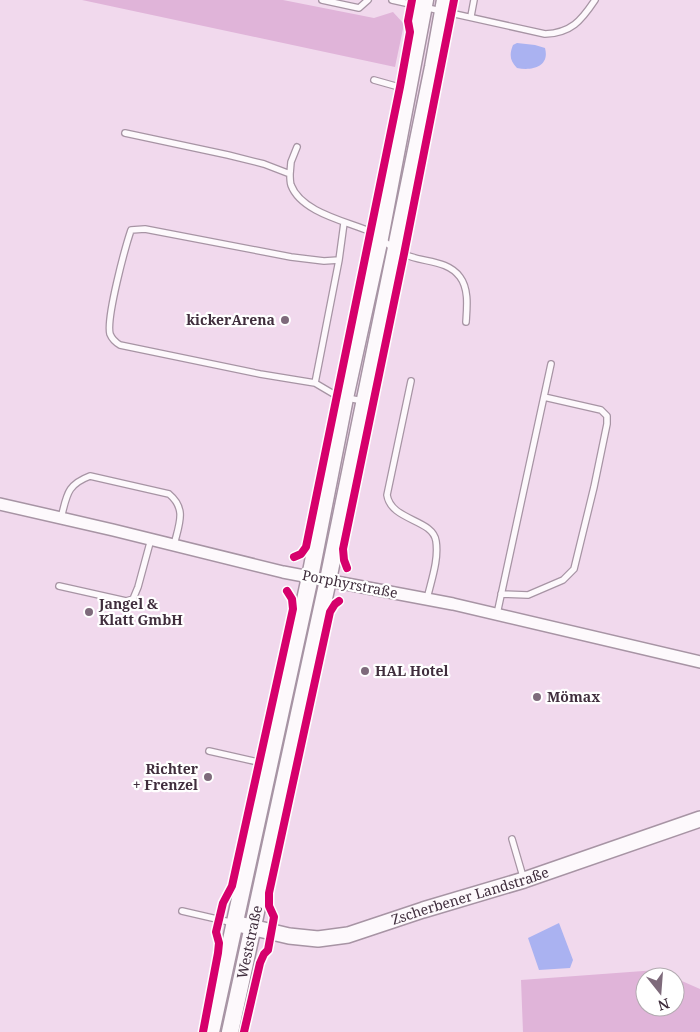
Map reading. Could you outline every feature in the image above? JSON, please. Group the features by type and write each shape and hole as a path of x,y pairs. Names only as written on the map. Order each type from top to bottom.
{"main road":[{"path":"234,923 310,577 345,398 380,238 425,3"},
{"name":"Weststraße","path":"230,1032 328,580 447,8"},
{"name":"Weststraße","path":"211,1032 234,923"}],"street":[{"name":"Porphyrstraße","path":"0,504 283,572 497,614 700,662"},
{"name":"Zscherbener Landstraße","path":"234,923 289,936 318,939 348,935 431,907 524,880 700,819"}],"lane":[{"path":"322,0 358,8 368,0"},
{"path":"394,0 425,3 545,34 559,33 575,25 595,0"},
{"path":"471,16 474,0"},
{"path":"374,80 408,89"},
{"path":"125,133 228,155 264,164 290,174"},
{"path":"297,147 291,162 290,184 298,196 310,206 344,223 370,232 404,254 448,266 460,276 466,296 466,322"},
{"path":"315,383 339,260 344,223"},
{"path":"339,260 291,258 145,229 131,230 111,312 109,331 114,342 120,345 260,374 315,383 337,396 365,401"},
{"path":"497,614 551,364"},
{"path":"411,382 387,495 391,505 396,510 434,534 436,540 435,559 427,599"},
{"path":"501,594 528,595 563,580 574,569 594,487 607,416 601,410 544,397"},
{"path":"61,518 68,490 79,480 90,476 169,494 176,500 181,515 174,545"},
{"path":"59,586 126,601 133,600 151,539"},
{"path":"209,751 287,768"},
{"path":"512,839 524,880"},
{"name":"Weststraße","path":"182,911 234,923"}],"shaded area":[{"path":"82,0 283,0 374,18 393,12 404,24 395,67"},
{"path":"635,972 635,1017 685,1017 685,982 700,989 700,1032 523,1032 521,980"}],"water":[{"path":"517,43 545,48 545,60 534,68 517,68 513,63 511,52 513,45"},
{"path":"559,923 573,960 570,968 539,970 528,938"}],"cycle path":[{"path":"294,557 301,554 306,547 400,87 410,32 408,21 412,0"},
{"path":"347,568 343,549 454,0"},
{"path":"203,1032 218,953 219,943 216,932 223,903 232,886 293,609 292,599 287,591"},
{"path":"244,1032 260,963 268,950 274,917 269,906 269,893 330,612 339,601"}],"place":[{"name":"kickerArena","path":"285,320"},
{"name":"Jangel & Klatt GmbH","path":"89,612"},
{"name":"HAL Hotel","path":"365,671"},
{"name":"Mömax","path":"537,697"},
{"name":"Richter + Frenzel","path":"208,777"}]}
